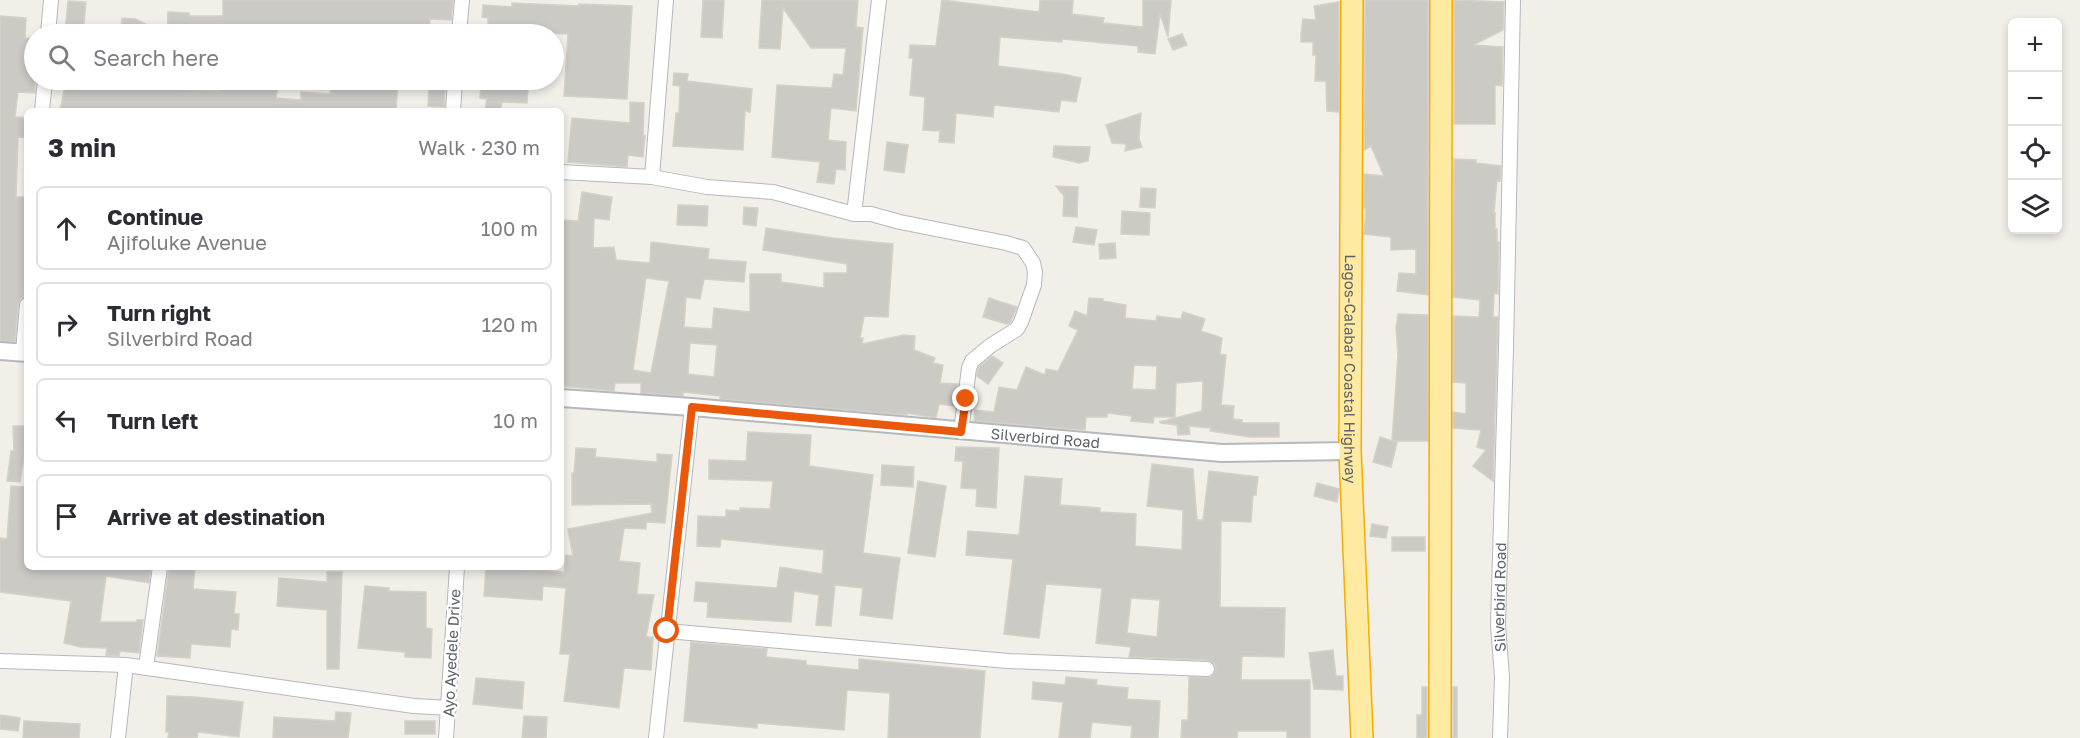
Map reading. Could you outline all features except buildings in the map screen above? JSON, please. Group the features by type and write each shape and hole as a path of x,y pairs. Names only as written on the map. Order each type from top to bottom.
{"highway":[{"name":"Lagos-Calabar Coastal Highway","path":"1353,0 1350,451 1362,738"},
{"path":"1440,738 1441,0"}],"street":[{"path":"49,24 51,0"},
{"path":"460,24 462,0"},
{"path":"652,177 666,0"},
{"path":"854,214 879,0"},
{"name":"Silverbird Road","path":"1500,738 1502,677 1498,625 1513,0"},
{"path":"42,108 44,90"},
{"path":"453,108 454,90"},
{"path":"564,172 652,177 707,186 773,192 854,214 871,214 1023,248 1033,263 1035,272 1028,305 1017,329 972,361 969,368 961,432"},
{"path":"0,351 24,352"},
{"name":"Silverbird Road","path":"564,398 692,407 1222,453 1350,451"},
{"path":"656,738 692,407"},
{"path":"147,667 160,570"},
{"name":"Ayo Ayedele Drive","path":"446,738 457,570"},
{"path":"667,631 1008,661 1207,669"},
{"path":"0,661 147,667 414,706 449,708"},
{"path":"118,738 126,665"}],"route":[{"path":"667,631 692,407 961,432 966,399"}]}
